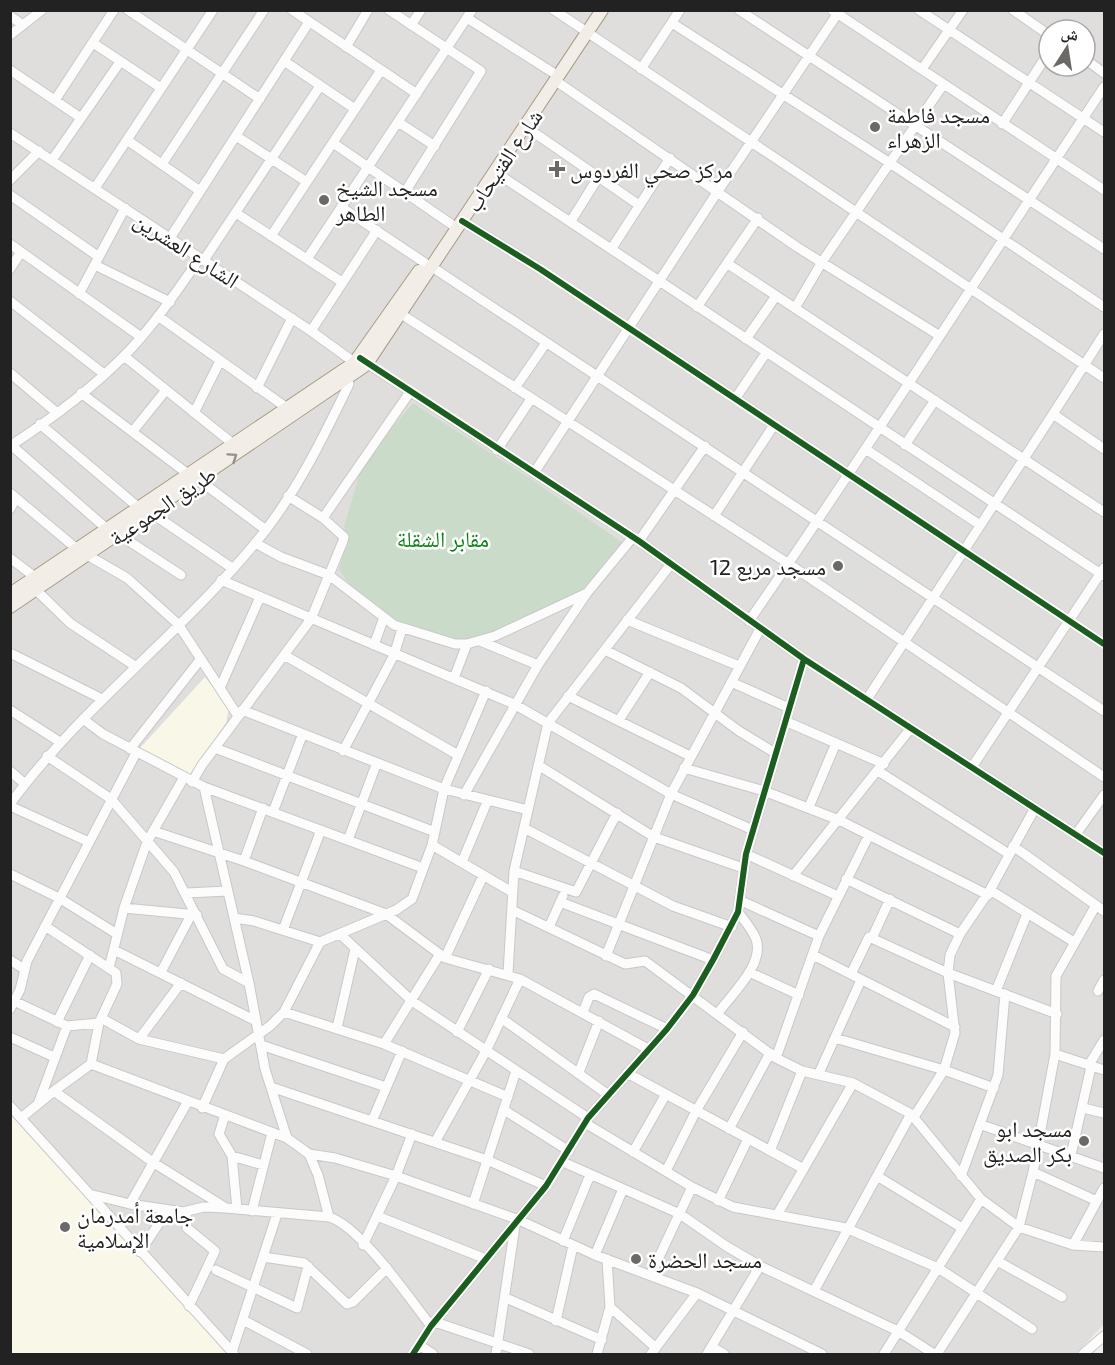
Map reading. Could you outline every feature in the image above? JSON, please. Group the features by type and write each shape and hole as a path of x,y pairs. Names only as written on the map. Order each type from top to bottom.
{"main road":[{"name":"شارع الفتيحاب","path":"584,31 592,10"},
{"name":"شارع الفتيحاب","path":"361,363 584,31 602,10"},
{"name":"شارع الفتيحاب","path":"456,223 526,127 554,77"},
{"name":"شارع الفتيحاب","path":"361,363 401,314 428,265"},
{"path":"310,398 361,363"},
{"name":"طريق الجموعية","path":"194,477 232,443 287,408 310,398"},
{"name":"طريق الجموعية","path":"10,594 33,584 113,532 310,398"},
{"name":"طريق الجموعية","path":"10,607 33,584"}],"street":[{"path":"10,35 42,10"},
{"path":"55,100 114,10"},
{"path":"128,10 260,99"},
{"path":"162,164 264,10"},
{"path":"292,10 417,94"},
{"path":"346,47 368,10"},
{"path":"389,10 481,71 405,192"},
{"path":"411,25 421,10"},
{"path":"554,10 1104,378"},
{"path":"641,69 680,10"},
{"path":"739,10 1104,249"},
{"path":"919,10 1104,132"},
{"path":"922,69 963,10"},
{"path":"1013,10 1037,27"},
{"path":"94,188 210,11"},
{"path":"534,473 837,12 1104,190"},
{"path":"307,259 470,14 554,77 670,158 822,262 940,336"},
{"path":"10,16 23,25"},
{"path":"170,238 309,22"},
{"path":"672,23 890,163 1104,307"},
{"path":"93,43 161,88"},
{"path":"284,61 355,109"},
{"path":"52,160 120,62"},
{"path":"10,70 81,118"},
{"path":"271,236 381,70"},
{"path":"1002,124 1037,71"},
{"path":"795,308 822,262 944,85"},
{"path":"181,575 113,532 12,443 81,393 124,356 141,337 236,213 320,86"},
{"path":"749,621 867,450 970,288 1104,87"},
{"path":"398,122 435,146"},
{"path":"526,127 639,205"},
{"name":"الشارع العشرين","path":"10,133 311,331 410,392 636,539 804,659 1104,853"},
{"path":"236,136 307,183"},
{"path":"127,140 200,191"},
{"path":"333,143 405,192 628,328 1104,644"},
{"path":"10,180 39,151"},
{"path":"612,248 670,158"},
{"path":"495,172 905,445 1103,573 972,767"},
{"path":"571,221 599,176"},
{"path":"10,195 97,261 170,302"},
{"path":"341,207 1104,711"},
{"path":"79,294 125,208"},
{"path":"236,213 342,282"},
{"path":"697,307 758,218"},
{"path":"311,331 377,230"},
{"path":"10,244 141,337"},
{"path":"10,269 21,252"},
{"path":"728,264 1104,512"},
{"path":"746,339 776,296"},
{"path":"10,301 104,374"},
{"path":"401,314 789,564 1104,777"},
{"path":"158,316 287,408"},
{"path":"257,388 292,318"},
{"path":"867,699 1104,334"},
{"path":"515,388 546,343"},
{"path":"735,399 766,353"},
{"path":"124,356 232,443"},
{"path":"194,413 220,361"},
{"path":"10,373 56,412"},
{"path":"89,842 10,805 60,742 178,624 266,530 333,417 349,384 345,374"},
{"path":"133,431 166,390"},
{"path":"323,518 410,392"},
{"path":"81,393 266,530"},
{"path":"497,450 531,399"},
{"path":"905,445 935,400"},
{"path":"1053,414 1104,449"},
{"path":"40,424 145,510 232,567"},
{"path":"714,516 774,425"},
{"path":"464,795 514,704 587,593 636,539 705,446"},
{"path":"867,450 980,525"},
{"path":"10,509 13,496 82,552 127,578 178,624 200,660 240,713 444,789 487,802 528,810"},
{"path":"109,968 124,908 147,842 188,780 215,748 311,619 344,537 323,518 288,496"},
{"path":"255,543 282,557 329,575 384,620 447,642 467,644 480,641 542,616 587,593"},
{"path":"10,558 70,623 135,666"},
{"path":"508,974 514,871 548,723 671,564"},
{"path":"220,580 514,704 671,794 753,830"},
{"path":"220,688 260,597"},
{"path":"374,645 384,620"},
{"path":"627,620 740,666"},
{"path":"343,752 394,655 402,628"},
{"path":"606,956 671,794 760,629"},
{"path":"480,641 538,665"},
{"path":"454,678 467,644"},
{"path":"605,650 681,688 743,734 775,753"},
{"path":"10,652 102,699"},
{"path":"284,655 458,755"},
{"path":"413,1354 433,1324 546,1186 563,1162 586,1120 667,1029 693,995 732,927 738,912 746,854 804,659"},
{"path":"200,660 133,751 24,969 13,1006 67,1026 100,1021 139,1039 224,1059"},
{"path":"619,720 650,672"},
{"path":"731,682 789,708"},
{"path":"234,918 246,919 320,942 386,914 412,899 432,845 444,789 486,691"},
{"path":"568,696 690,756"},
{"path":"10,710 60,742"},
{"path":"83,718 96,730 204,788 423,868"},
{"path":"563,1162 680,1214 760,1266 898,1331 935,1354 979,1293 1019,1227 1033,1172 1055,1054 1056,976 1074,942 1100,908 881,767 836,743 785,721"},
{"path":"794,876 911,728"},
{"path":"273,812 302,736"},
{"path":"809,807 836,743"},
{"path":"215,748 435,832"},
{"path":"48,756 111,799 174,872 187,893 194,915 224,969 249,983"},
{"path":"348,840 376,765"},
{"path":"538,765 654,837 743,868"},
{"path":"684,768 764,791 839,820 989,893 1074,942"},
{"path":"10,771 25,784"},
{"path":"204,788 261,1045 287,1138"},
{"path":"1076,834 1104,795"},
{"path":"462,861 487,802"},
{"path":"244,861 263,808"},
{"path":"814,1291 846,1228 913,1115 944,1070 955,1027 948,973 950,955 960,934 989,893 1035,808"},
{"path":"514,871 566,889 578,890 617,813"},
{"path":"524,828 673,906 732,927"},
{"path":"283,930 321,830"},
{"path":"153,831 244,861 386,914 443,956 520,978 648,1049"},
{"path":"729,1129 773,1055 799,995 819,936 869,835"},
{"path":"432,845 512,892"},
{"path":"746,854 838,896"},
{"path":"10,873 59,898 117,934"},
{"path":"384,1044 443,956 483,876"},
{"path":"846,879 960,934"},
{"path":"549,927 566,889"},
{"path":"187,893 227,891"},
{"path":"872,938 890,899"},
{"path":"739,900 819,936"},
{"path":"560,902 713,960"},
{"path":"124,908 194,915"},
{"path":"512,910 606,956 627,964 645,961 773,1055 802,1071 819,1073 853,1083 913,1115 981,1198 1019,1227 1073,1245 1104,1247"},
{"path":"718,1013 749,972 758,947 756,939 738,912"},
{"path":"961,1176 994,1088 1000,992 1027,914"},
{"path":"161,972 194,915"},
{"path":"21,1118 91,1064 100,1021 117,984 116,973 45,926"},
{"path":"341,935 412,1001 633,1152 692,1187 718,1201 740,1209 846,1228 938,1268 1032,1329"},
{"path":"851,974 867,939 872,938 948,973 1057,1014"},
{"path":"202,1108 224,1059 259,1034 284,1012 320,942"},
{"path":"337,1028 355,949"},
{"path":"114,950 256,1021"},
{"path":"57,1022 90,955"},
{"path":"813,955 955,1027"},
{"path":"10,960 24,969"},
{"path":"457,1032 489,969"},
{"path":"749,972 799,995"},
{"path":"435,1142 486,1051 520,978"},
{"path":"819,1073 861,980"},
{"path":"1098,991 1104,980"},
{"path":"139,1039 181,983"},
{"path":"583,1012 590,997 594,994 667,1029"},
{"path":"284,1012 384,1044 508,1098"},
{"path":"501,1018 607,1094"},
{"path":"579,1072 599,1021"},
{"path":"38,1104 67,1026"},
{"path":"666,1171 696,1111 743,1032"},
{"path":"10,1037 54,1057"},
{"path":"835,1038 944,1070 994,1088"},
{"path":"1071,1155 1091,1065 1104,1040"},
{"path":"261,1045 386,1087"},
{"path":"372,1121 402,1051"},
{"path":"1055,1054 1104,1070"},
{"path":"91,1064 202,1108 287,1138 309,1154 336,1158 396,1176 473,1204 595,1255 651,1274 734,1310 818,1354"},
{"path":"473,1204 516,1071"},
{"path":"770,1151 802,1071"},
{"path":"627,1073 802,1168"},
{"path":"777,1215 853,1083"},
{"path":"271,1087 487,1160 546,1186"},
{"path":"54,1092 153,1163 231,1208"},
{"path":"633,1152 666,1094"},
{"path":"130,1204 188,1101"},
{"path":"10,1106 87,1194 233,1353"},
{"path":"1083,1108 1104,1113"},
{"path":"504,1110 569,1151"},
{"path":"225,1115 219,1134 232,1156 231,1208"},
{"path":"982,1125 1104,1168"},
{"path":"252,1211 272,1132"},
{"path":"363,1245 396,1176 412,1134"},
{"path":"718,1201 748,1139"},
{"path":"309,1154 318,1175 329,1217"},
{"path":"232,1156 263,1165"},
{"path":"1033,1172 1097,1201"},
{"path":"563,1241 590,1174"},
{"path":"877,1176 962,1228"},
{"path":"651,1274 692,1187"},
{"path":"1073,1245 1104,1188"},
{"path":"595,1255 623,1189"},
{"path":"87,1194 186,1213 204,1207 329,1217 344,1225 387,1268 433,1324 497,1350 529,1354"},
{"path":"884,1354 981,1198"},
{"path":"140,1252 167,1211"},
{"path":"186,1213 187,1228 214,1251 189,1306"},
{"path":"233,1353 277,1214"},
{"path":"377,1216 486,1259"},
{"path":"497,1350 517,1223"},
{"path":"556,1321 573,1246"},
{"path":"263,1257 301,1262 347,1304 353,1302 387,1268"},
{"path":"597,1354 609,1307 607,1259"},
{"path":"999,1262 1062,1297"},
{"path":"216,1270 297,1308 308,1266"},
{"path":"724,1354 710,1351 760,1266"},
{"path":"609,1307 653,1351 698,1293"},
{"path":"506,1298 602,1340"},
{"path":"243,1320 307,1354"},
{"path":"1083,1354 1104,1336"},
{"path":"419,1345 433,1354"}],"shaded area":[{"path":"10,11 1104,11 1104,1324 1076,1354 218,1354 11,1124"},
{"name":"مسجد فاطمة الزهراء","path":"862,95 910,127 888,159 841,127"},
{"name":"مسجد مربع 12","path":"826,533 874,564 850,600 803,568"},
{"path":"205,677 229,708 226,723 189,776 139,749"},
{"name":"جامعة أمدرمان الإسلامية","path":"11,1100 230,1354 11,1354"}],"green space":[{"name":"مقابر الشقلة","path":"413,403 531,479 623,543 583,589 510,626 463,641 389,623 358,596 339,570 347,537 344,527 363,462"}],"cycle path":[{"path":"462,221 540,269 1104,644"},
{"path":"360,358 639,541 804,659 1104,853"},
{"path":"413,1354 431,1326 546,1186 588,1118 667,1029 693,995 713,960 738,912 746,854 804,659"}],"place":[{"name":"مسجد فاطمة الزهراء","path":"875,127"},
{"name":"مركز صحي الفردوس","path":"557,169"},
{"name":"مسجد الشيخ الطاهر","path":"324,200"},
{"name":"مسجد مربع 12","path":"838,566"},
{"name":"مسجد ابو بكر الصديق","path":"1084,1141"},
{"name":"جامعة أمدرمان الإسلامية","path":"65,1227"},
{"name":"مسجد الحضرة","path":"636,1259"}]}
